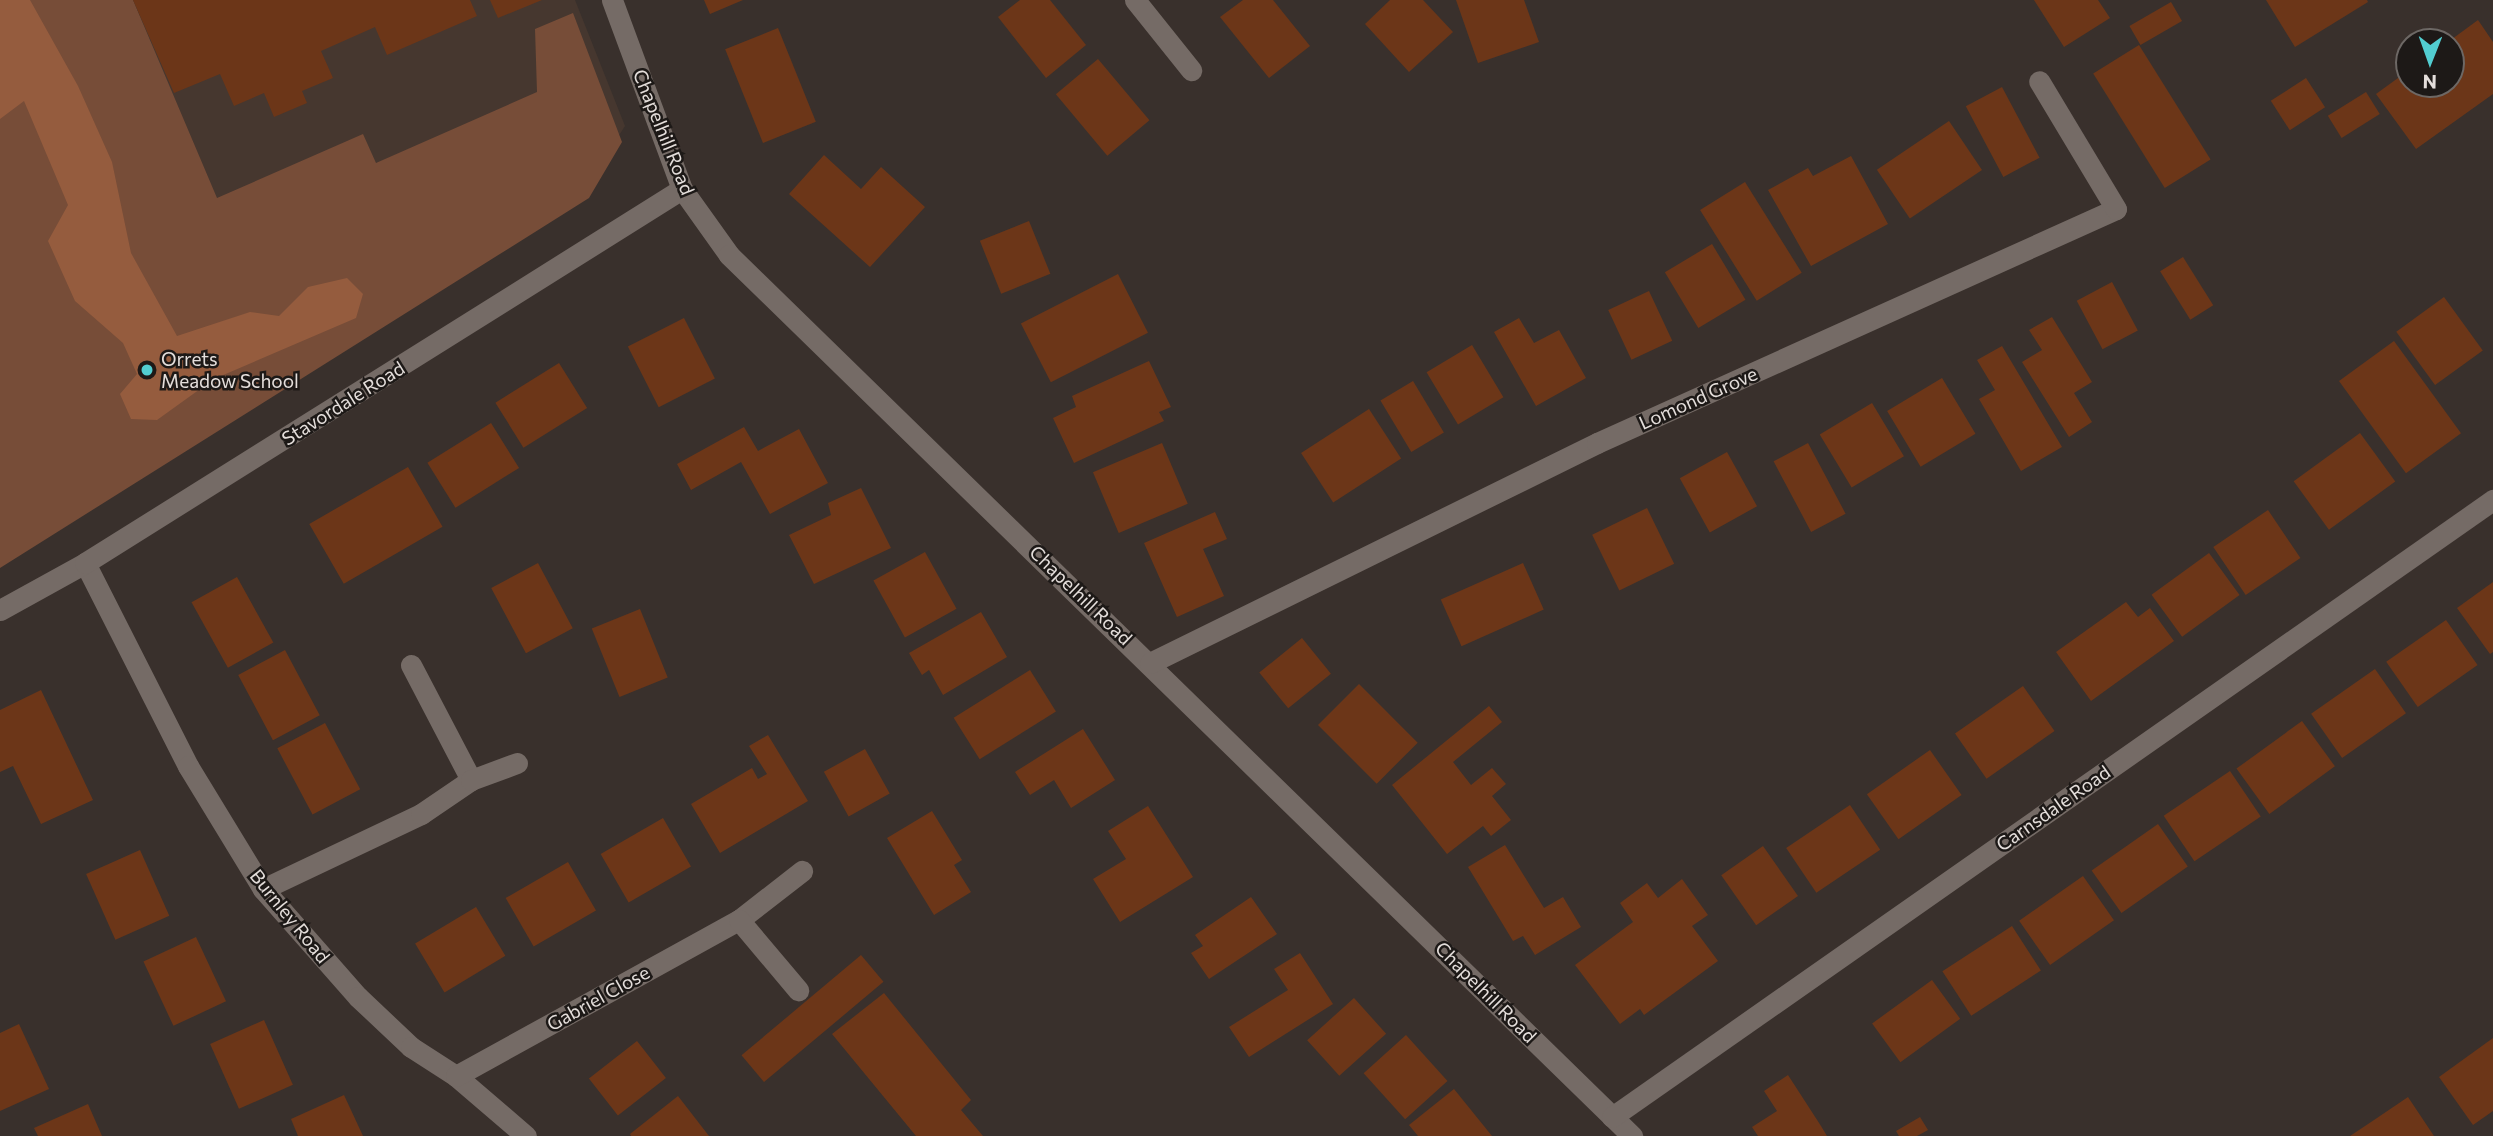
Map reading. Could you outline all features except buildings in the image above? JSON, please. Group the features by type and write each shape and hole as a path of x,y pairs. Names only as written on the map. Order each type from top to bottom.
{"street":[{"name":"Chapelhill Road","path":"612,0 682,189 729,255 1632,1136"},
{"path":"1135,0 1191,70"},
{"name":"Lomond Grove","path":"1150,663 1597,443 2116,209 2039,81"},
{"name":"Stavordale Road","path":"0,610 85,563 682,189"},
{"name":"Carnsdale Road","path":"1612,1117 2493,500"},
{"name":"Burnley Road","path":"85,563 188,766 263,889 358,997 411,1047 456,1076 526,1136"},
{"path":"411,665 471,780"},
{"path":"263,889 421,814 471,780 517,763"},
{"name":"Gabriel Close","path":"456,1076 739,920 802,871"},
{"path":"739,920 798,990"}],"shaded area":[{"name":"Orrets Meadow School","path":"0,0 575,0 625,126 589,182 0,559"},
{"name":"Orrets Meadow School","path":"0,0 133,0 217,198 363,134 376,163 537,92 535,29 573,13 622,142 589,198 0,568"},
{"path":"0,0 30,0 78,86 112,162 131,253 177,336 250,312 279,316 308,287 347,278 363,294 356,318 214,379 157,420 131,419 120,394 137,374 123,343 75,301 48,241 68,205 24,101 0,119"}],"place":[{"name":"Orrets Meadow School","path":"147,370"}]}
